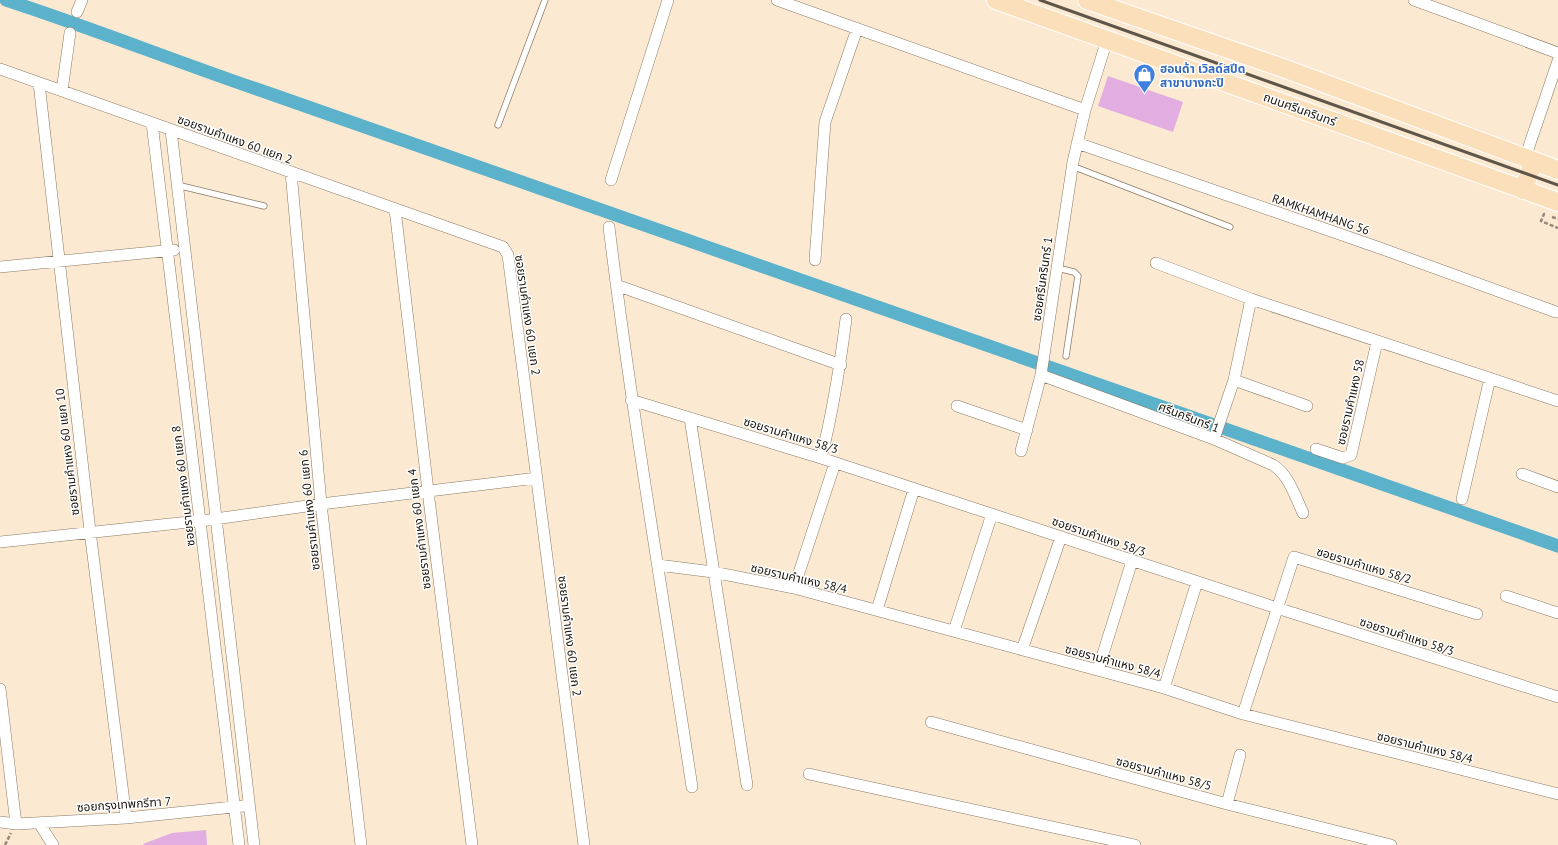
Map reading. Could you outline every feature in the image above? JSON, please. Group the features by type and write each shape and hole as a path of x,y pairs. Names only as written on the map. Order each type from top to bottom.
{"main road":[{"name":"ถนนศรีนครินทร์","path":"996,0 1558,202"},
{"path":"1087,0 1283,68 1558,170"},
{"path":"1523,190 1529,159"}],"street":[{"path":"76,12 82,0"},
{"path":"611,180 668,0"},
{"path":"777,0 1085,110"},
{"path":"1414,0 1558,53"},
{"path":"815,260 824,122 857,28"},
{"path":"62,91 70,33"},
{"name":"ซอยศรีนครินทร์ 1","path":"1021,451 1042,372 1072,166 1085,110 1107,40"},
{"path":"1529,159 1558,61"},
{"name":"ซอยรามคำแหง 60 แยก 2","path":"0,69 503,247 508,255 584,845"},
{"name":"ซอยรามคำแหง 60 แยก 10","path":"39,83 58,262 126,818"},
{"name":"ซอยรามคำแหง 60 แยก 8","path":"152,123 240,845"},
{"path":"171,130 254,845"},
{"name":"RAMKHAMHANG 56","path":"1077,143 1557,310"},
{"name":"ซอยรามคำแหง 60 แยก 6","path":"291,172 321,504 361,845"},
{"name":"ซอยรามคำแหง 60 แยก 4","path":"395,209 472,845"},
{"path":"609,227 631,400 692,787"},
{"path":"0,267 185,248"},
{"path":"1156,263 1250,299 1558,401"},
{"path":"616,285 840,365"},
{"path":"1214,439 1234,380 1250,299"},
{"path":"821,458 830,423 846,319"},
{"name":"ซอยรามคำแหง 58","path":"1316,450 1343,458 1351,455 1377,342"},
{"name":"ศรีนครินทร์ 1","path":"1042,372 1214,439 1268,462 1285,475 1303,513"},
{"path":"1462,499 1490,378"},
{"path":"1234,380 1307,406"},
{"path":"184,384 200,381"},
{"name":"ซอยรามคำแหง 58/3","path":"631,400 821,458 1132,561 1558,697"},
{"path":"957,406 1027,430"},
{"path":"690,418 747,785"},
{"path":"794,588 835,463"},
{"path":"1522,474 1558,487"},
{"path":"0,542 216,519 321,504 537,478"},
{"path":"876,610 914,489"},
{"path":"954,631 992,514"},
{"path":"1022,650 1061,537"},
{"name":"ซอยรามคำแหง 58/2","path":"1277,608 1294,557 1477,614"},
{"path":"1098,670 1132,561"},
{"name":"ซอยรามคำแหง 58/4","path":"658,565 714,572 794,588 1164,688 1242,714 1558,794"},
{"path":"1164,688 1197,582"},
{"path":"1506,596 1558,613"},
{"path":"1242,714 1277,608"},
{"path":"218,671 233,668"},
{"path":"0,689 16,824"},
{"name":"ซอยรามคำแหง 58/5","path":"931,722 1227,804 1391,845"},
{"path":"1227,804 1240,755"},
{"path":"809,774 1135,845"},
{"name":"ซอยกรุงเทพกรีฑา 7","path":"0,822 16,824 126,818 235,808 249,805"},
{"path":"39,823 53,845"}],"lane":[{"path":"498,125 545,0"},
{"path":"1072,166 1230,227"},
{"path":"178,185 264,206"},
{"path":"1057,268 1074,272 1078,276 1066,356"}],"path":[{"path":"1558,219 1544,214 1541,221 1558,228"}],"building":[{"path":"1108,76 1183,102 1173,132 1098,106"},
{"path":"206,830 207,845 143,844 172,833"}],"waterway":[{"path":"6,0 238,83 432,149 1558,546"}],"railway":[{"path":"1040,0 1558,185"}],"place":[{"name":"ฮอนด้า เวิลด์สปีด สาขาบางกะปิ","path":"1145,94"}]}
